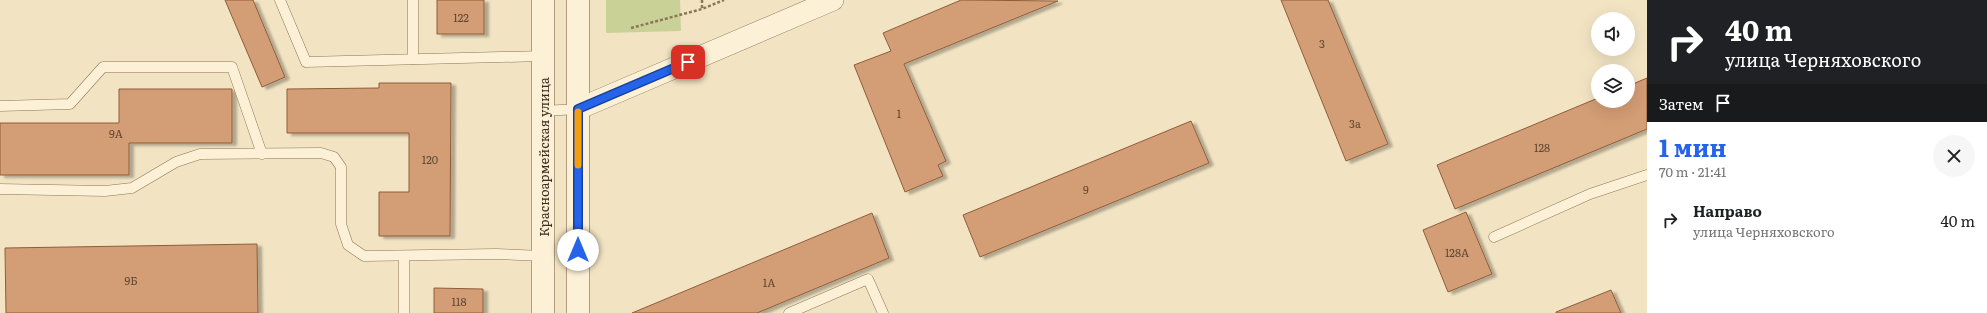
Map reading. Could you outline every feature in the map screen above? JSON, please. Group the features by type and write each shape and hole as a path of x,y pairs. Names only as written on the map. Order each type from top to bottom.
{"main road":[{"name":"Красноармейская улица","path":"543,0 543,313"},
{"path":"578,0 578,313"}],"street":[{"path":"578,109 833,0"}],"lane":[{"path":"280,0 306,62 543,56"},
{"path":"413,0 413,59"},
{"path":"0,106 70,104 103,67 232,67 262,154"},
{"path":"543,111 578,109"},
{"path":"0,189 111,190 132,188 176,162 200,154 321,153 334,157 341,168 341,224 348,245 364,256 496,254 543,256"},
{"path":"1494,237 1590,194 1647,175"},
{"path":"404,256 404,313"},
{"path":"789,313 868,279 883,313"}],"path":[{"path":"702,0 702,9"},
{"path":"631,28 702,9 724,0"}],"green space":[{"path":"606,0 680,0 681,31 606,33"}],"building":[{"path":"225,0 253,0 285,77 262,87"},
{"path":"437,0 484,0 484,34 437,34"},
{"path":"961,0 1058,1 904,64 946,161 938,165 943,176 905,192 854,65 891,51 883,33"},
{"path":"1281,0 1328,0 1388,144 1346,161"},
{"path":"1647,78 1647,129 1455,209 1437,165 1591,101 1591,108 1635,108 1635,83"},
{"path":"379,83 451,83 450,236 379,236 379,192 409,192 409,133 287,133 287,89 379,88"},
{"path":"119,89 232,89 232,143 129,143 129,175 0,175 0,123 119,123"},
{"path":"1191,121 1209,163 980,257 963,215"},
{"path":"1466,212 1492,274 1448,292 1423,230"},
{"path":"872,213 889,258 757,313 632,313"},
{"path":"257,244 258,313 6,313 5,248"},
{"path":"434,288 483,289 483,313 434,313"},
{"path":"1611,290 1621,313 1556,313 1556,312"}],"slow traffic":[{"path":"578,112 578,165"}],"route":[{"path":"578,250 578,109 688,62"}]}
